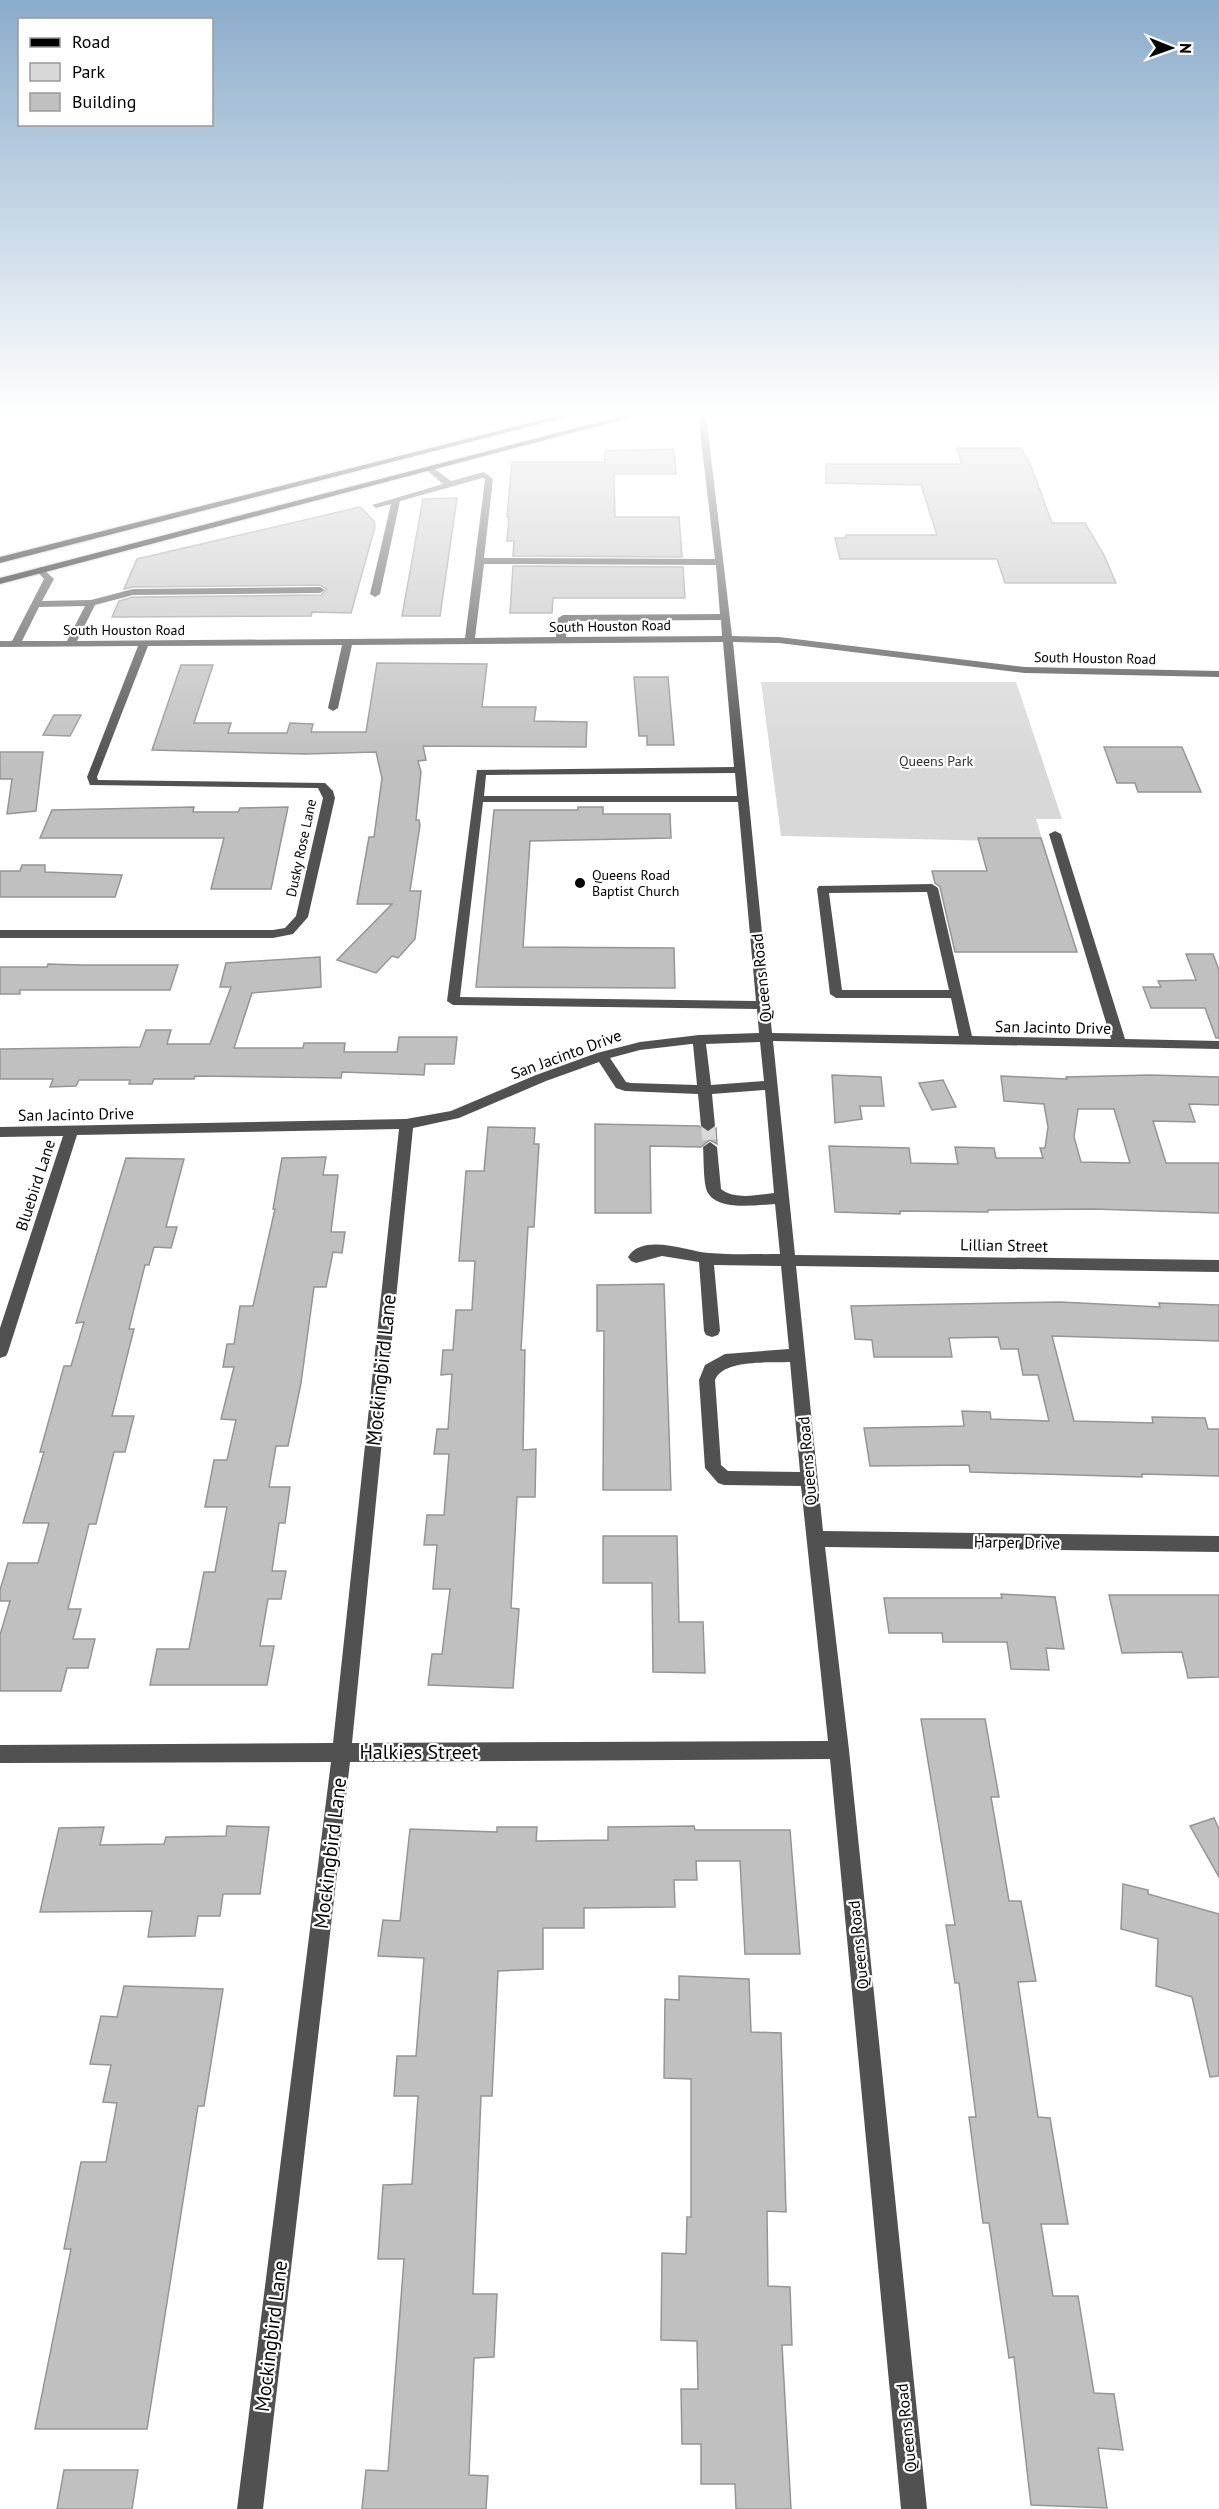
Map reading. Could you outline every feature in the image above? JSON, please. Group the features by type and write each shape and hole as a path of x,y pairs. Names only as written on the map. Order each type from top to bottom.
{"main road":[{"path":"0,560 112,531"},
{"path":"0,581 193,531"},
{"path":"29,552 41,570"}],"street":[{"path":"375,594 389,531"},
{"path":"470,641 482,531"},
{"name":"Queens Road","path":"716,531 809,1479 839,1750 914,2509"},
{"path":"478,561 720,562"},
{"path":"15,644 38,604 49,579 41,570"},
{"path":"38,604 91,603 133,592 320,590"},
{"path":"70,644 91,603"},
{"path":"561,640 563,618 725,617"},
{"name":"South Houston Road","path":"0,644 779,640 1025,670 1219,674"},
{"path":"333,708 348,642"},
{"name":"Dusky Rose Lane","path":"0,934 273,934 289,931 302,917 328,798 327,791 321,785 94,783 92,777 144,643"},
{"path":"740,770 482,772 453,1001 764,1005"},
{"path":"478,799 744,799"},
{"path":"1055,834 1120,1045"},
{"path":"956,994 836,994 823,889 932,888 967,1041"},
{"name":"San Jacinto Drive","path":"0,1132 406,1124 454,1115 541,1078 602,1056 640,1046 699,1039 767,1036 1120,1045 1219,1045"},
{"path":"699,1039 708,1126"},
{"path":"602,1056 621,1085 630,1088 704,1090 771,1085"},
{"name":"Mockingbird Lane","path":"250,2509 342,1752 406,1124"},
{"name":"Bluebird Lane","path":"0,1352 71,1131"},
{"path":"710,1147 716,1196 725,1200 782,1198"},
{"name":"Lillian Street","path":"636,1257 644,1252 680,1251 706,1259 1219,1266"},
{"path":"706,1259 712,1331"},
{"path":"797,1355 725,1360 711,1370 707,1380 713,1468 724,1478 809,1479"},
{"name":"Harper Drive","path":"815,1539 1219,1544"},
{"name":"Halkies Street","path":"0,1754 839,1750"}],"green space":[{"name":"Queens Park","path":"761,682 1016,682 1062,819 1036,819 1043,842 781,836"}],"building":[{"path":"257,531 374,531 351,613 312,612 311,616 112,617 119,601 133,597 321,595 327,589 320,585 133,587 124,589 137,559"},
{"path":"417,531 452,531 440,616 402,616"},
{"path":"508,531 680,531 682,557 513,556 514,541 507,541"},
{"path":"936,531 1090,531 1104,555 1116,583 1005,583 997,559 840,559 835,538 846,538 846,535 937,535"},
{"path":"513,566 683,567 685,598 553,598 552,613 510,613"},
{"path":"377,663 487,664 482,707 536,707 534,721 587,722 586,747 423,746 426,760 418,761 421,772 416,820 419,820 420,825 410,891 421,891 415,939 398,958 392,956 376,973 337,960 392,904 357,904 369,837 374,837 382,778 376,752 305,754 152,750 181,665 213,665 194,723 231,723 228,733 287,733 290,723 313,724 311,732 366,732"},
{"path":"634,677 668,677 674,745 647,745 647,736 639,736"},
{"path":"54,715 81,715 70,736 43,735"},
{"path":"1104,747 1182,747 1201,792 1138,792 1135,783 1117,783"},
{"path":"0,752 43,752 36,811 7,814 12,779 0,779"},
{"path":"194,807 193,812 238,812 240,808 288,807 271,889 211,889 224,838 40,838 52,810"},
{"path":"578,807 603,807 603,814 670,814 671,838 530,841 523,947 674,948 675,988 476,987 494,810 578,810"},
{"path":"978,838 1041,838 1077,952 955,952 940,887 935,883 932,871 987,871"},
{"path":"22,865 45,865 45,872 122,875 115,897 0,897 0,871 20,871"},
{"path":"1186,954 1213,954 1219,970 1219,1038 1216,1038 1205,1008 1151,1008 1143,987 1161,987 1158,981 1196,980"},
{"path":"320,957 321,987 252,993 234,1048 303,1048 304,1043 345,1043 344,1052 397,1052 399,1037 457,1037 454,1064 425,1064 424,1075 342,1072 341,1078 195,1076 194,1079 154,1079 152,1084 129,1084 130,1080 79,1080 76,1086 50,1087 53,1079 0,1079 0,1049 140,1047 146,1030 171,1030 167,1044 210,1044 231,987 220,987 226,963"},
{"path":"48,964 178,965 170,990 20,990 20,994 0,994 0,967 47,967"},
{"path":"832,1075 881,1077 884,1106 860,1106 862,1119 835,1123"},
{"path":"1151,1075 1219,1077 1219,1105 1189,1104 1195,1122 1153,1121 1166,1163 1219,1163 1219,1213 1093,1209 988,1210 988,1212 900,1211 900,1214 835,1212 829,1146 909,1148 911,1163 958,1164 955,1147 994,1148 996,1158 1043,1158 1040,1148 1045,1148 1048,1127 1044,1104 1004,1101 1001,1076 1067,1079 1066,1077","holes":["1078,1109 1114,1109 1130,1163 1081,1162 1074,1137"]},
{"path":"943,1080 956,1107 932,1110 919,1083"},
{"path":"595,1124 699,1126 708,1133 716,1128 717,1144 710,1140 701,1147 650,1146 651,1213 595,1213"},
{"path":"488,1127 535,1128 534,1144 539,1144 534,1227 528,1227 521,1350 525,1350 523,1450 536,1449 535,1497 517,1497 511,1608 519,1609 513,1688 428,1685 432,1654 442,1654 450,1589 433,1589 437,1545 424,1545 427,1515 444,1515 449,1454 434,1454 437,1429 448,1429 452,1374 441,1375 443,1350 453,1350 456,1310 472,1310 475,1261 459,1261 466,1171 484,1171"},
{"path":"326,1157 323,1175 338,1175 331,1232 345,1232 342,1253 333,1252 326,1287 314,1287 301,1383 288,1446 276,1446 269,1487 290,1487 285,1523 279,1523 272,1571 286,1571 281,1599 268,1599 260,1646 274,1646 267,1685 150,1685 157,1649 189,1649 204,1572 215,1572 227,1507 205,1507 214,1460 227,1460 236,1420 221,1419 234,1367 223,1367 227,1344 234,1344 240,1306 253,1306 275,1209 273,1209 282,1158"},
{"path":"126,1158 184,1159 166,1227 177,1227 171,1248 154,1247 149,1265 145,1265 129,1329 134,1329 112,1416 134,1416 125,1452 114,1452 96,1524 89,1524 68,1609 81,1609 73,1639 95,1639 88,1668 67,1668 61,1691 0,1691 0,1635 10,1601 0,1601 0,1590 8,1563 38,1563 49,1523 23,1523 44,1452 40,1452 64,1366 71,1366 84,1322 76,1323"},
{"path":"664,1284 671,1490 603,1490 604,1331 597,1331 597,1285"},
{"path":"1060,1302 1160,1307 1159,1303 1219,1305 1219,1341 1052,1336 1074,1421 1153,1423 1152,1417 1205,1418 1208,1429 1219,1429 1219,1476 1142,1474 1142,1477 970,1472 969,1465 870,1466 864,1428 964,1426 962,1411 990,1412 991,1419 1049,1421 1038,1375 1023,1375 1018,1349 1001,1349 998,1337 949,1338 952,1357 874,1357 872,1340 855,1339 851,1306"},
{"path":"603,1536 677,1536 679,1622 703,1622 705,1673 653,1672 652,1583 603,1583"},
{"path":"1001,1594 1055,1597 1064,1649 1046,1648 1049,1670 1011,1669 1007,1642 943,1642 942,1633 889,1633 884,1598 1002,1598"},
{"path":"1109,1595 1219,1595 1219,1677 1188,1678 1182,1652 1122,1653"},
{"path":"921,1719 985,1719 999,1797 991,1797 1009,1901 1021,1901 1036,1981 1018,1982 1038,2117 1050,2118 1068,2224 1041,2224 1053,2296 1078,2296 1094,2393 1114,2394 1123,2450 1098,2448 1107,2508 1031,2505 1014,2357 1009,2358 989,2223 983,2223 969,2117 976,2117 959,1983 955,1983 946,1925 955,1925"},
{"path":"1214,1818 1219,1829 1219,1877 1190,1826"},
{"path":"227,1826 269,1827 260,1894 223,1894 220,1916 198,1916 195,1936 148,1937 152,1911 40,1912 59,1828 104,1827 100,1845 164,1844 166,1837 226,1836"},
{"path":"694,1826 695,1830 790,1830 800,1954 745,1954 740,1861 696,1861 697,1880 674,1880 675,1907 584,1908 584,1928 543,1928 543,1969 498,1971 492,2096 481,2096 473,2294 497,2294 494,2357 474,2358 469,2475 488,2476 486,2509 362,2509 366,2470 388,2471 404,2259 378,2259 383,2185 412,2184 418,2096 394,2096 397,2056 416,2056 424,1958 378,1956 383,1920 400,1921 410,1829 497,1832 497,1827 537,1827 536,1841 608,1840 608,1827"},
{"path":"1123,1884 1148,1890 1148,1894 1219,1914 1219,2076 1210,2077 1192,1997 1156,1986 1158,1939 1121,1929"},
{"path":"679,1976 749,1979 751,2032 781,2033 786,2212 767,2211 768,2286 790,2287 792,2345 782,2345 791,2509 736,2509 735,2484 701,2484 701,2444 682,2444 681,2389 698,2389 697,2341 661,2340 662,2253 686,2254 687,2217 691,2217 691,2079 664,2078 665,1999 679,2000"},
{"path":"124,1986 223,1989 204,2106 198,2106 147,2429 35,2429 71,2249 64,2249 81,2162 106,2162 117,2103 103,2102 111,2065 90,2064 101,2016 117,2017"},
{"path":"64,2470 138,2470 132,2509 57,2509"}],"tunnel":[{"path":"708,1126 710,1147"}],"place":[{"name":"Queens Road Baptist Church","path":"580,883"}]}
